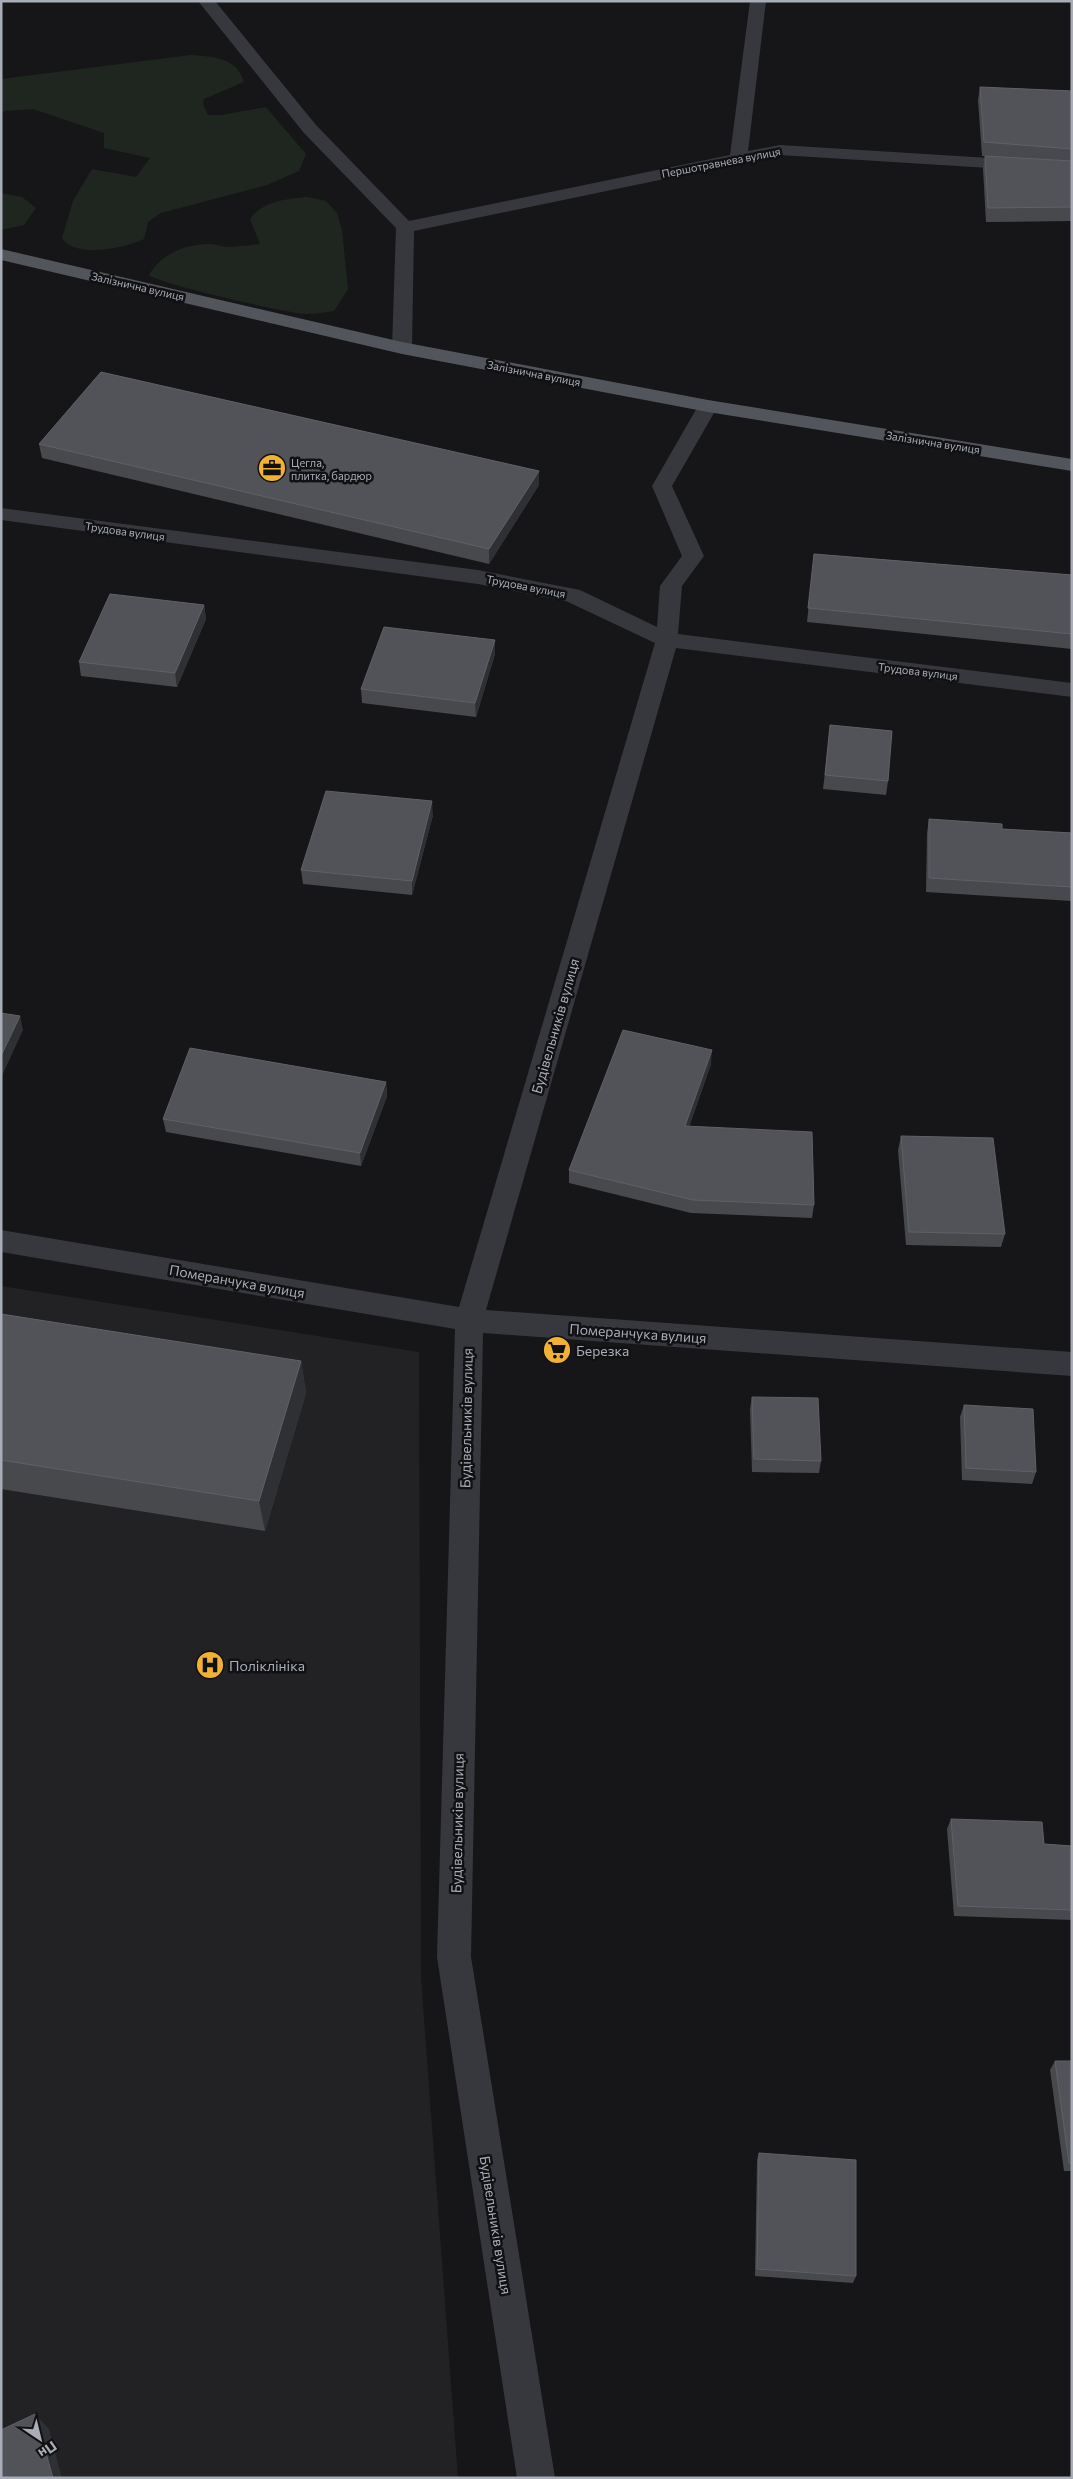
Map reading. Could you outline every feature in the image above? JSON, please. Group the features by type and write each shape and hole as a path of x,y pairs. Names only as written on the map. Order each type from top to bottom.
{"main road":[{"name":"Залізнична вулиця","path":"1,254 402,348 708,406 1072,465"}],"street":[{"path":"206,1 310,128 405,227 402,348"},
{"path":"738,158 758,1"},
{"name":"Першотравнева вулиця","path":"405,227 780,150 1072,168"},
{"name":"Будівельників вулиця","path":"536,2478 454,1957 469,1320 667,640 671,586 693,556 662,486 708,406"},
{"name":"Трудова вулиця","path":"1,514 352,562 478,577 572,596 667,640 1072,690"},
{"name":"Померанчука вулиця","path":"1,1241 469,1320 1072,1364"}],"shaded area":[{"path":"191,55 216,58 230,63 241,74 244,82 204,99 203,104 208,115 222,115 266,107 306,154 299,171 267,185 161,213 148,222 144,239 125,246 89,250 68,244 62,238 73,201 92,169 136,177 150,158 104,148 104,133 33,109 1,113 1,79"},
{"path":"1,193 22,197 36,208 24,225 1,230"},
{"path":"307,197 326,201 337,213 342,230 348,289 334,311 307,314 296,313 225,298 176,285 149,275 160,261 182,248 209,244 229,247 260,244 250,219 255,213 261,208 276,202"},
{"name":"Поліклініка","path":"1,1286 419,1352 421,1978 458,2478 1,2478"}],"building":[{"path":"980,87 1072,91 1072,149 984,142"},
{"path":"985,156 1072,161 1072,207 988,208"},
{"path":"101,372 539,471 489,549 39,444"},
{"path":"814,554 1072,575 1072,634 808,608"},
{"path":"110,594 204,605 175,673 79,662"},
{"path":"384,627 495,640 475,703 361,689"},
{"path":"830,725 892,731 888,781 825,775"},
{"path":"326,791 432,801 412,881 301,870"},
{"path":"929,819 1002,824 1002,829 1072,833 1072,887 929,878"},
{"path":"1,1013 20,1016 1,1056"},
{"path":"623,1030 712,1050 685,1126 812,1132 814,1205 693,1200 569,1170"},
{"path":"190,1048 386,1082 360,1153 163,1119"},
{"path":"901,1136 993,1138 1005,1234 909,1232"},
{"path":"1,1314 301,1361 259,1501 1,1460"},
{"path":"752,1397 818,1398 821,1461 754,1459"},
{"path":"964,1405 1033,1409 1036,1472 966,1468"},
{"path":"951,1819 1042,1822 1044,1844 1072,1846 1072,1910 958,1906"},
{"path":"1055,2061 1072,2061 1072,2163 1069,2163"},
{"path":"759,2153 856,2160 856,2276 757,2269"},
{"path":"35,2414 53,2478 1,2478 1,2430"}],"place":[{"name":"Цегла, плитка, бардюр","path":"272,468"},
{"name":"Березка","path":"557,1350"},
{"name":"Поліклініка","path":"210,1665"}]}
